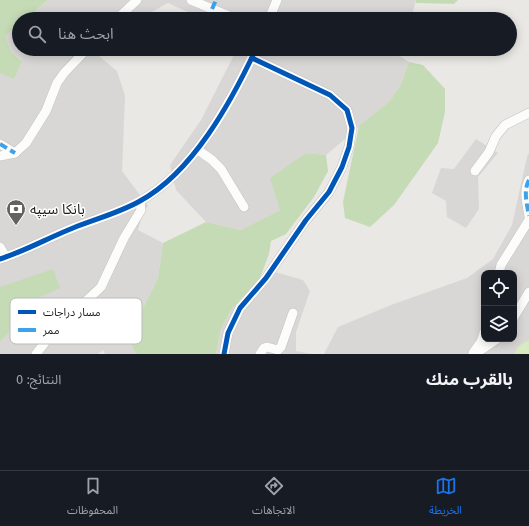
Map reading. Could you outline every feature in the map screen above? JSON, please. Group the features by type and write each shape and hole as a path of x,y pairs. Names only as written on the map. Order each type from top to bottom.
{"street":[{"path":"124,12 137,0"},
{"path":"191,0 219,12"},
{"path":"212,9 216,0"},
{"path":"272,12 277,0"},
{"path":"0,156 15,154 26,143 40,123 57,83 64,73 80,56"},
{"path":"0,247 3,258 73,228 122,210 140,201 184,166 198,150 232,95 252,58 330,95 347,110 352,128 349,147 342,167 329,192 306,220 266,278 240,308 228,333 224,354"},
{"path":"475,171 490,152 496,136 505,125 529,113"},
{"path":"0,144 15,154"},
{"path":"198,150 212,160 221,169 244,207"},
{"path":"529,180 526,185 526,193 529,216"},
{"path":"89,298 101,287 124,238 138,215 140,210 140,201"},
{"path":"500,270 501,265 529,220"},
{"path":"517,312 529,292"},
{"path":"260,354 264,348 267,347 278,350 281,347 293,313"},
{"path":"474,354 481,342"},
{"path":"474,354 493,342"},
{"path":"36,354 44,344"}],"shaded area":[{"path":"48,0 416,0 413,12 188,12 168,3 152,12 33,12"},
{"path":"12,30 12,53 11,52 5,36"},
{"path":"16,56 99,56 117,71 125,96 122,171 148,206 143,213 138,230 163,243 158,278 142,310 142,298 10,298 10,344 131,344 136,354 105,354 103,350 98,354 0,354 0,73 22,60"},
{"path":"233,56 400,56 409,62 401,84 390,101 326,155 306,153 280,210 241,230 206,222 176,190 170,165 201,120"},
{"path":"476,139 498,153 478,177 479,209 466,228 447,217 446,201 432,193 441,168 454,169"},
{"path":"529,153 529,354 324,354 338,327 391,305 467,278 493,259 512,225"},
{"path":"268,270 303,280 310,291 296,332 296,351 312,354 216,354 221,329 231,310"}],"green space":[{"path":"0,0 48,0 33,12 12,12 12,30 5,36 12,56 16,56 22,61 14,79 0,73"},
{"path":"416,0 458,0 454,4 416,3"},
{"path":"409,62 423,65 445,89 445,112 438,143 394,205 370,227 345,218 343,202 359,126 390,101 401,84"},
{"path":"306,153 326,155 328,171 314,197 286,234 271,241 269,254 260,278 231,310 221,329 216,354 136,354 131,344 142,344 142,310 158,278 163,243 206,222 241,230 280,210 270,178"},
{"path":"53,269 60,288 38,298 10,298 10,331 0,341 0,287"},
{"path":"529,341 529,354 515,354 520,345"}],"marked path":[{"path":"212,9 216,0"},
{"path":"0,144 15,153"},
{"path":"529,180 526,189 529,216"}],"cycle path":[{"path":"0,259 73,228 124,209 140,201 159,188 177,172 208,134 235,91 253,56"},
{"path":"224,354 228,333 240,308 266,278 306,220 329,192 342,167 349,147 352,128 347,110 330,95 252,58"}],"place":[{"name":"بانکا سیپە","path":"16,226"}]}
